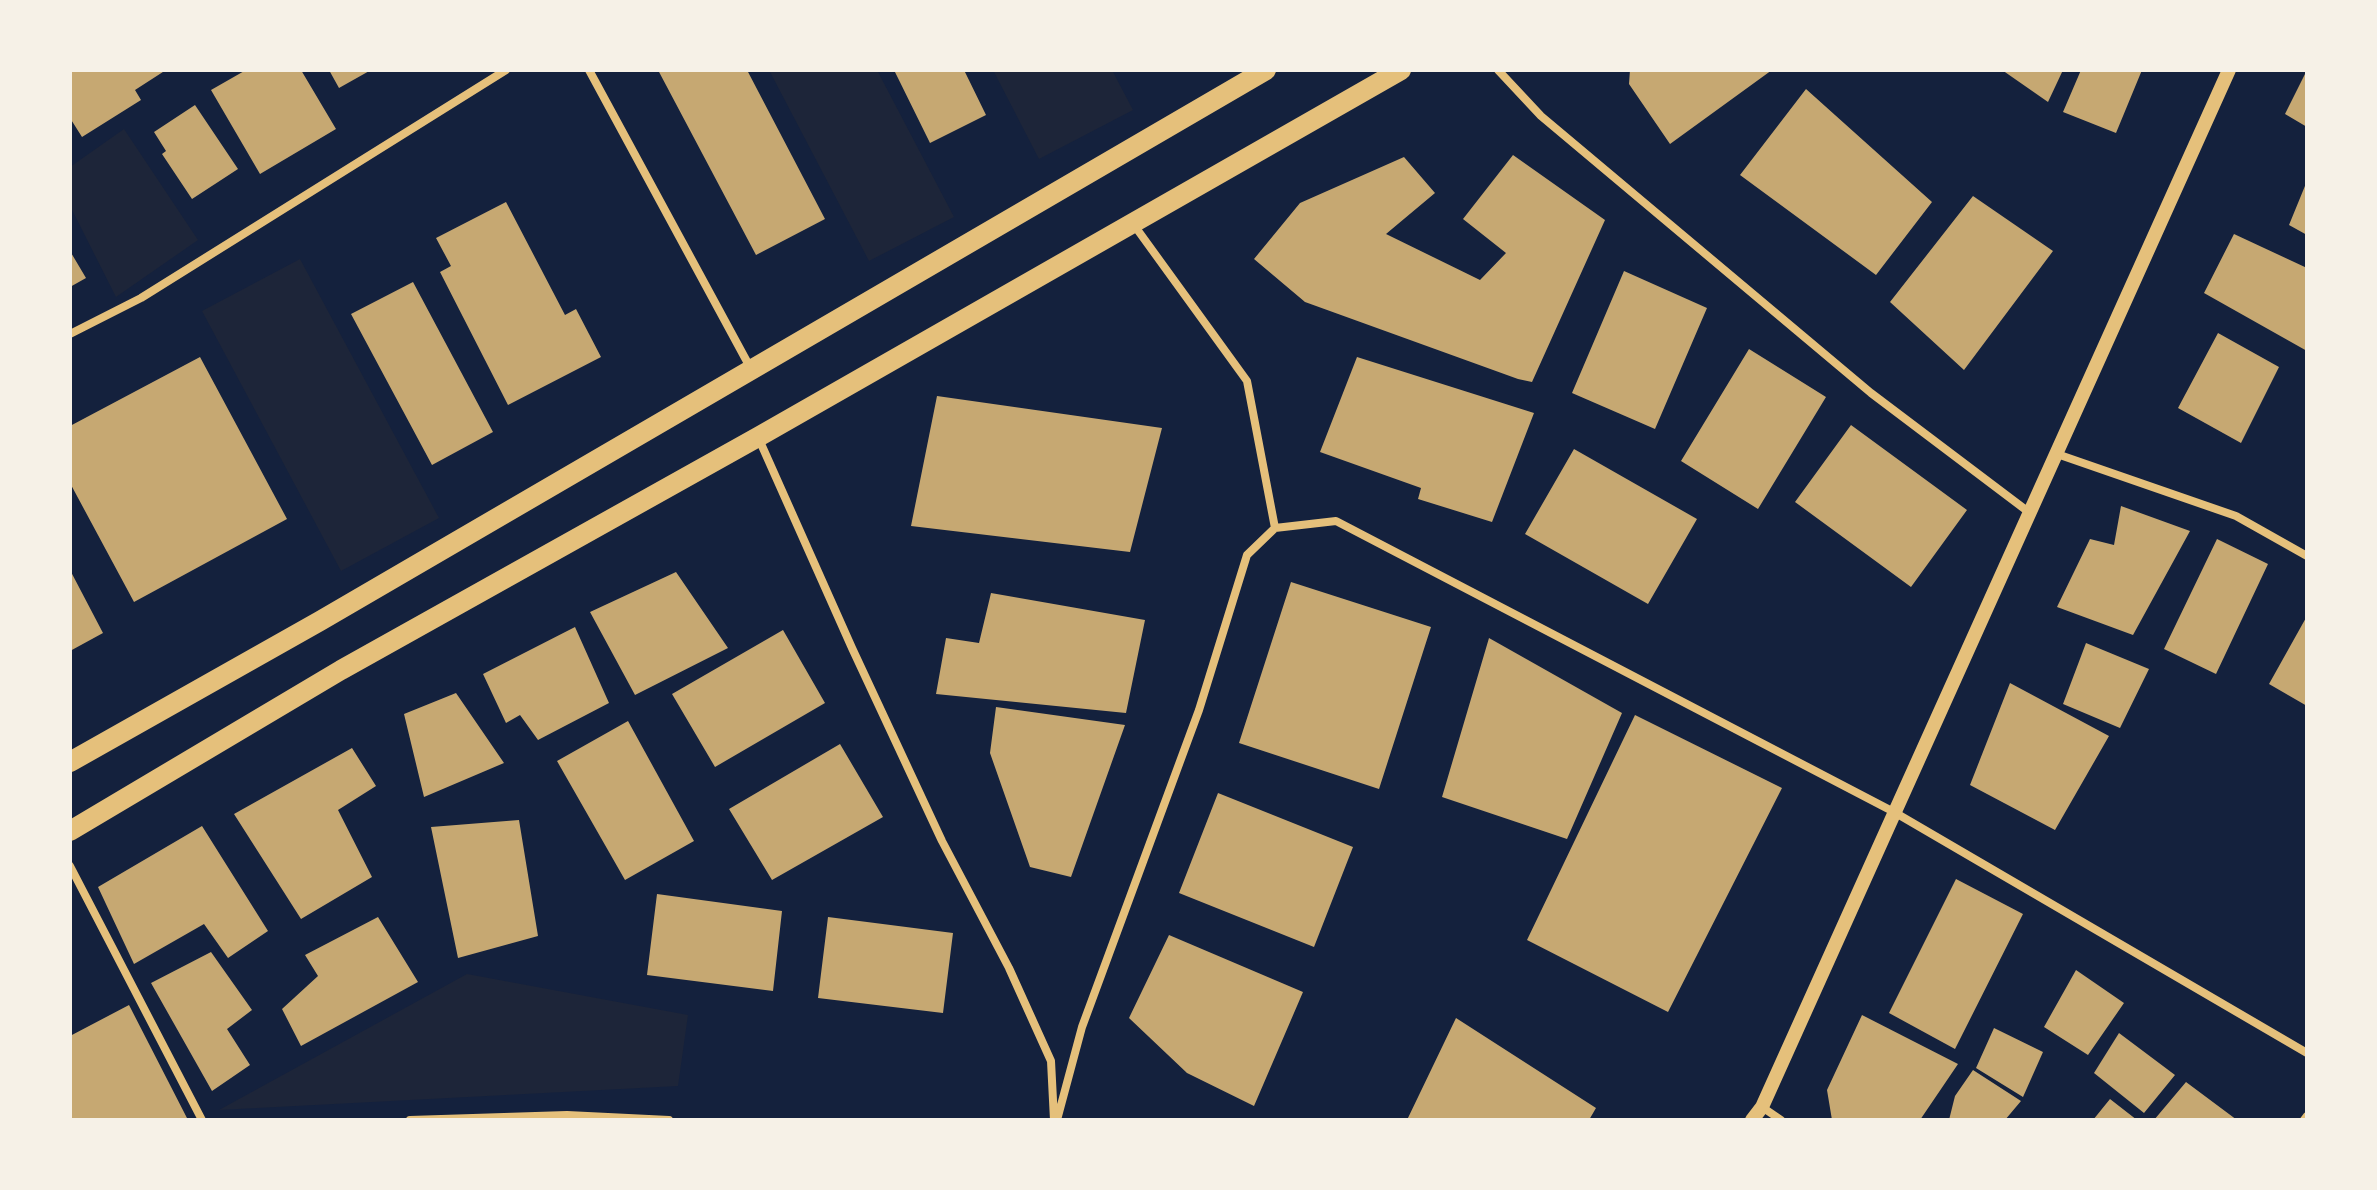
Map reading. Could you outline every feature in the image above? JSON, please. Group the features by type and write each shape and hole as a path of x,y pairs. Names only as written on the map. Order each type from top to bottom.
{"main road":[{"path":"70,762 320,621 1266,70"},
{"path":"70,831 341,670 758,437 1401,70"}],"street":[{"path":"70,334 141,298 506,70"},
{"path":"589,70 751,370"},
{"path":"1498,70 1541,116 1871,393 2030,513"},
{"path":"1752,1120 1762,1107 2229,70"},
{"path":"1132,221 1247,381 1275,528"},
{"path":"758,437 942,841 1009,968 1051,1061 1055,1120"},
{"path":"2057,454 2236,516 2307,556"},
{"path":"1055,1120 1082,1027 1199,710 1247,555 1275,528 1336,521 1894,812 2307,1053"},
{"path":"70,866 202,1120"},
{"path":"1762,1107 1781,1120"},
{"path":"410,1120 567,1115 669,1120"}],"shaded area":[{"path":"769,70 877,70 954,217 869,261"},
{"path":"993,70 1112,70 1133,110 1039,159"},
{"path":"124,129 198,240 116,297 70,206 70,167"},
{"path":"300,259 439,518 341,571 202,311"},
{"path":"467,974 688,1015 678,1086 219,1110"}],"building":[{"path":"70,70 166,70 135,90 141,100 82,137 70,118"},
{"path":"246,70 301,70 336,129 260,174 211,90"},
{"path":"329,70 371,70 339,88"},
{"path":"658,70 747,70 825,219 756,255"},
{"path":"894,70 964,70 986,115 930,143"},
{"path":"1630,70 1772,70 1670,144 1629,84"},
{"path":"2002,70 2063,70 2048,102"},
{"path":"2081,70 2142,70 2116,133 2063,112"},
{"path":"2307,70 2307,127 2285,114"},
{"path":"1806,89 1932,202 1876,275 1740,175"},
{"path":"195,105 238,169 192,199 162,154 166,151 154,132"},
{"path":"1513,155 1605,220 1532,382 1305,302 1254,259 1300,203 1404,157 1435,193 1386,234 1480,280 1506,253 1463,219"},
{"path":"2307,181 2307,235 2289,225"},
{"path":"1973,196 2053,251 1964,370 1890,302"},
{"path":"506,202 565,315 576,309 601,357 508,405 440,272 451,266 436,238"},
{"path":"2234,234 2307,268 2307,351 2204,293"},
{"path":"70,251 86,278 70,287"},
{"path":"1624,271 1707,308 1655,429 1572,393"},
{"path":"413,282 493,432 432,465 351,314"},
{"path":"2218,333 2279,367 2241,443 2178,408"},
{"path":"1749,349 1826,397 1758,509 1681,461"},
{"path":"200,357 287,519 134,602 70,483 70,426"},
{"path":"1357,357 1534,413 1492,522 1418,499 1421,488 1320,452"},
{"path":"937,396 1162,428 1130,552 911,526"},
{"path":"1851,425 1967,510 1911,587 1795,502"},
{"path":"1574,449 1697,519 1648,604 1525,534"},
{"path":"2121,506 2190,531 2133,635 2057,607 2090,539 2114,545"},
{"path":"2217,539 2268,564 2216,674 2164,649"},
{"path":"70,570 103,633 70,651"},
{"path":"676,572 728,648 635,695 590,612"},
{"path":"1291,582 1431,627 1379,789 1239,743"},
{"path":"991,593 1145,620 1126,713 936,694 946,638 979,643"},
{"path":"2307,616 2307,706 2269,684"},
{"path":"575,627 609,703 538,740 520,715 506,723 483,674"},
{"path":"783,630 825,703 715,767 672,694"},
{"path":"1489,638 1622,713 1567,839 1442,797"},
{"path":"2086,643 2149,669 2120,728 2063,704"},
{"path":"2010,683 2109,736 2055,830 1970,785"},
{"path":"456,693 504,763 424,797 404,714"},
{"path":"996,707 1125,725 1071,877 1030,867 990,753"},
{"path":"1635,715 1782,788 1668,1012 1527,940"},
{"path":"628,721 694,841 625,880 557,761"},
{"path":"840,744 883,817 772,880 729,809"},
{"path":"352,748 376,786 338,810 372,877 301,919 234,814"},
{"path":"1218,793 1353,847 1314,947 1179,893"},
{"path":"519,820 538,936 458,958 431,827"},
{"path":"202,826 268,931 228,958 204,924 134,964 98,887"},
{"path":"1956,879 2023,914 1955,1049 1889,1013"},
{"path":"657,894 782,911 773,991 647,975"},
{"path":"378,917 418,982 301,1046 282,1009 318,976 305,955"},
{"path":"828,917 953,933 943,1013 818,998"},
{"path":"1169,935 1303,992 1254,1106 1187,1073 1129,1018"},
{"path":"211,952 252,1010 227,1029 250,1065 212,1091 151,983"},
{"path":"2076,970 2124,1003 2088,1055 2044,1027"},
{"path":"129,1005 188,1120 70,1120 70,1036"},
{"path":"1862,1015 1958,1064 1920,1120 1832,1120 1827,1090"},
{"path":"1456,1018 1596,1108 1589,1120 1407,1120"},
{"path":"1994,1028 2043,1052 2023,1097 1976,1068"},
{"path":"2119,1033 2175,1075 2144,1113 2094,1073"},
{"path":"1973,1070 2021,1101 2005,1120 1949,1120 1955,1096"},
{"path":"2186,1082 2237,1120 2154,1120"},
{"path":"2110,1099 2137,1120 2093,1120"}]}
